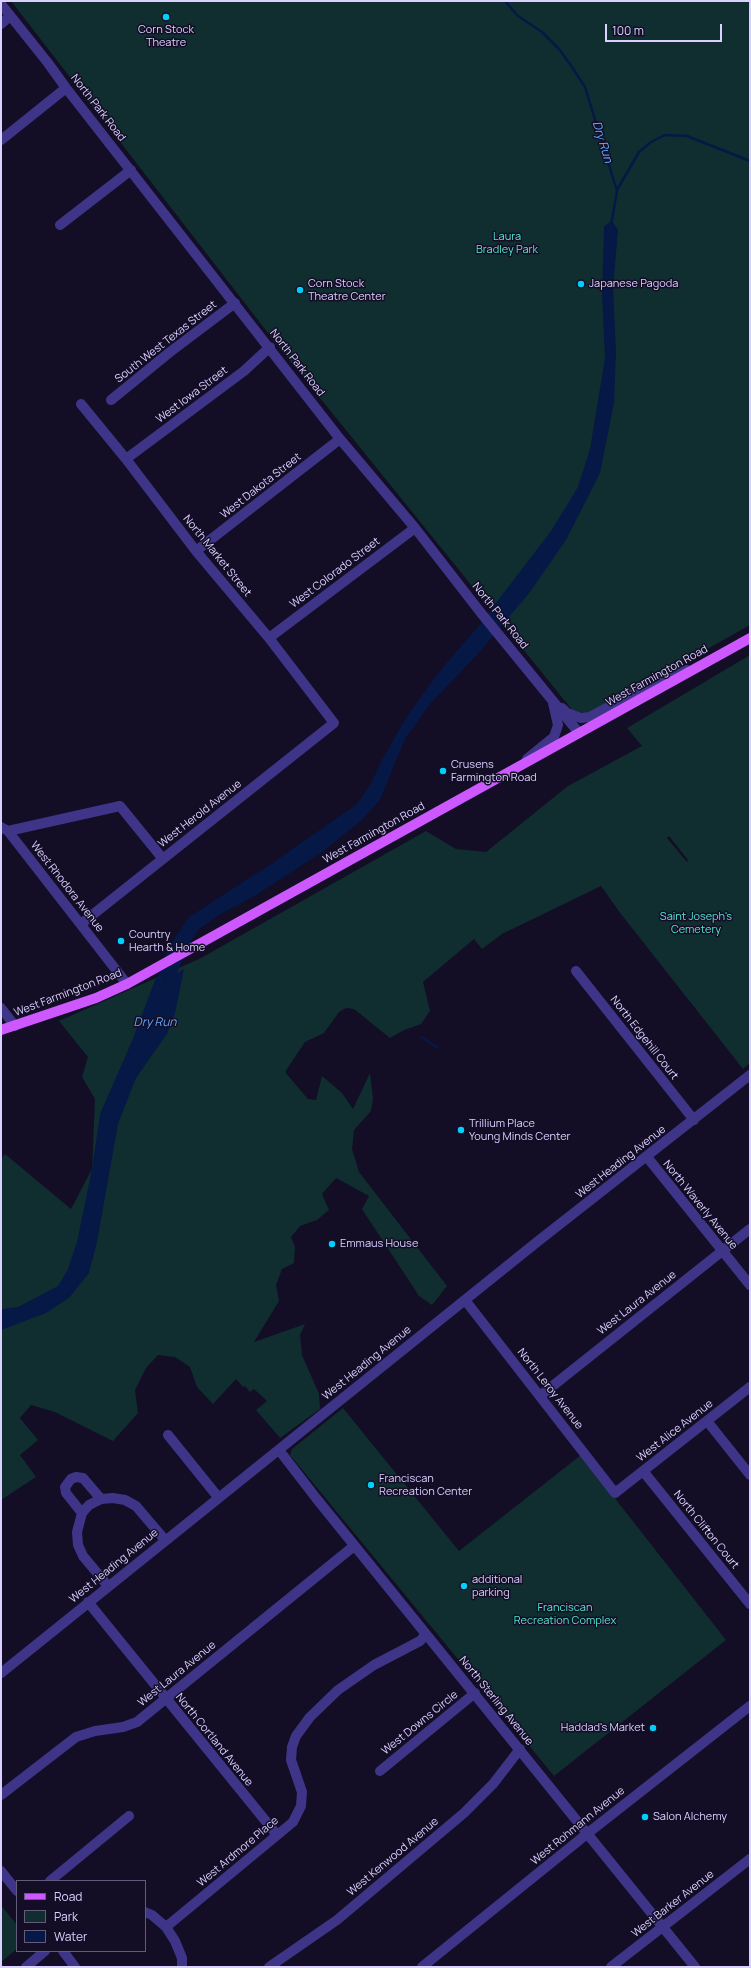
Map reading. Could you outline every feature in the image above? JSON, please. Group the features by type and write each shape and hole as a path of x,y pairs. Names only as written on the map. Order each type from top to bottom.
{"main road":[{"name":"West Farmington Road","path":"1,1030 96,998 127,984 750,638"}],"street":[{"name":"North Park Road","path":"1,4 340,439 415,528 481,613 579,733"},
{"path":"1,24 10,16"},
{"path":"1,140 66,88"},
{"path":"60,225 131,170"},
{"name":"South West Texas Street","path":"111,400 170,352 235,303"},
{"name":"West Iowa Street","path":"126,459 244,370 270,348"},
{"name":"North Market Street","path":"81,404 126,459 196,551 269,638 334,723"},
{"name":"West Dakota Street","path":"196,551 340,439"},
{"name":"West Colorado Street","path":"269,638 415,528"},
{"path":"551,699 567,712 581,718 590,717 659,680 707,662"},
{"path":"513,770 554,737 558,725 551,699"},
{"name":"West Herold Avenue","path":"81,924 334,723"},
{"path":"4,829 120,806 163,859"},
{"name":"West Rhodora Avenue","path":"4,829 81,924 127,984"},
{"name":"North Edgehill Court","path":"576,971 694,1120"},
{"path":"1,1008 15,1026"},
{"name":"West Heading Avenue","path":"2,1670 279,1450 464,1300 750,1076"},
{"name":"North Waverly Avenue","path":"647,1157 750,1285"},
{"name":"West Laura Avenue","path":"540,1396 750,1229"},
{"name":"North Leroy Avenue","path":"464,1300 615,1494"},
{"name":"West Alice Avenue","path":"615,1494 750,1387"},
{"path":"707,1421 750,1475"},
{"path":"168,1435 218,1497"},
{"name":"North Sterling Avenue","path":"279,1450 354,1546 520,1749 695,1967"},
{"name":"North Clifton Court","path":"644,1471 750,1604"},
{"path":"82,1514 66,1493 65,1487 71,1479 76,1477 83,1478 101,1500"},
{"path":"108,1586 83,1556 78,1545 77,1532 82,1514 89,1505 101,1500 112,1498 125,1500 136,1506 165,1540"},
{"name":"West Laura Avenue","path":"1,1796 76,1737 95,1730 123,1727 137,1722 354,1546"},
{"name":"North Cortland Avenue","path":"88,1602 277,1835"},
{"name":"West Ardmore Place","path":"166,1927 293,1822 301,1806 302,1792 291,1760 292,1747 296,1736 310,1717 338,1690 374,1665 420,1641 426,1634"},
{"name":"West Downs Circle","path":"380,1771 475,1694"},
{"name":"West Rohmann Avenue","path":"422,1967 588,1833 750,1706"},
{"name":"West Kenwood Avenue","path":"269,1967 336,1920 464,1813 493,1784 520,1749"},
{"path":"51,1880 129,1816"},
{"name":"West Barker Avenue","path":"611,1967 750,1859"},
{"path":"1,1871 16,1890"},
{"path":"146,1912 152,1915 166,1927 175,1941 182,1958 182,1967"},
{"path":"26,1967 44,1952"},
{"path":"64,1952 76,1967"}],"green space":[{"name":"Laura Bradley Park","path":"11,1 750,1 750,625 592,714 573,711 278,346"},
{"name":"Saint Joseph's Cemetery","path":"750,655 750,1063 743,1069 621,914 601,886 502,934 482,949 474,939 423,982 430,1011 421,1024 402,1031 390,1038 354,1009 346,1008 339,1012 324,1033 305,1042 285,1072 308,1099 316,1100 322,1076 342,1093 353,1109 370,1073 373,1098 371,1111 354,1130 352,1149 359,1172 447,1286 432,1305 419,1296 362,1209 369,1196 336,1178 322,1194 329,1210 317,1220 300,1226 291,1237 295,1247 294,1263 282,1269 276,1285 279,1301 254,1342 305,1324 300,1335 302,1355 319,1394 320,1409 280,1438 256,1410 267,1401 254,1389 250,1392 236,1379 213,1404 197,1387 190,1367 175,1357 158,1355 146,1368 135,1390 138,1413 113,1441 55,1412 31,1405 20,1418 38,1440 20,1455 36,1477 1,1500 1,1159 5,1154 71,1209 92,1169 95,1099 82,1077 88,1057 59,1021 201,958 426,831 456,849 486,852 568,786 642,746 627,728","holes":["669,836 688,860 687,862 667,838"]},
{"name":"Franciscan Recreation Complex","path":"343,1408 459,1551 581,1455 726,1640 554,1776 290,1455 292,1449"},
{"path":"1,1905 16,1924 16,1950 1,1962"}],"water":[{"name":"Dry Run","path":"612,221 618,230 613,288 616,352 614,403 600,473 566,540 530,592 478,654 431,703 405,739 380,800 361,821 325,850 255,896 219,915 199,929 191,941 177,973 184,969 175,1013 167,1034 136,1078 118,1124 97,1242 89,1273 69,1298 46,1313 1,1330 1,1309 18,1307 58,1286 68,1269 77,1242 92,1169 100,1114 132,1041 157,975 163,981 158,974 168,948 189,917 271,864 357,804 371,783 407,716 442,668 476,629 551,531 578,487 590,449 605,358 602,296 604,226"}],"waterway":[{"name":"Dry Run","path":"505,1 518,16 542,32 559,49 585,87 617,191 611,225"},
{"path":"617,190 639,152 651,142 665,135 687,136 750,161"},
{"path":"421,1037 437,1047"}],"place":[{"name":"Corn Stock Theatre","path":"166,17"},
{"name":"Japanese Pagoda","path":"581,284"},
{"name":"Corn Stock Theatre Center","path":"300,290"},
{"name":"Crusens Farmington Road","path":"443,771"},
{"name":"Country Hearth & Home","path":"121,941"},
{"name":"Trillium Place Young Minds Center","path":"461,1130"},
{"name":"Emmaus House","path":"332,1244"},
{"name":"Franciscan Recreation Center","path":"371,1485"},
{"name":"additional parking","path":"464,1586"},
{"name":"Haddad's Market","path":"653,1728"},
{"name":"Salon Alchemy","path":"645,1817"}]}
